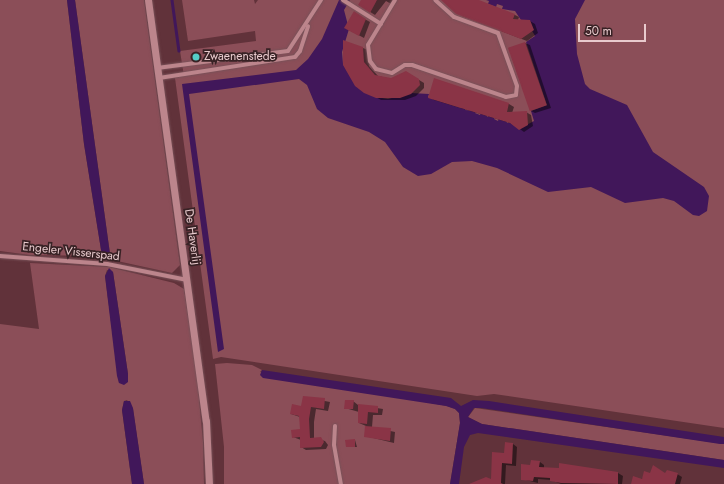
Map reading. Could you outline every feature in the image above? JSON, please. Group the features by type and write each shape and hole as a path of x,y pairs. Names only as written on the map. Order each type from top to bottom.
{"street":[{"name":"De Haverlij","path":"148,0 206,422 208,482"},
{"path":"157,68 288,51 310,21 322,0"},
{"path":"343,0 381,24"},
{"path":"395,0 368,45 370,61 376,69 392,73 404,65 412,65 506,97 516,95 517,86 498,33 454,17 435,0"},
{"path":"159,78 295,57 300,51 310,21"},
{"name":"Engeler Visserspad","path":"0,256 107,264 187,280"},
{"path":"335,426 334,446 341,484"}],"shaded area":[{"path":"0,0 67,0 84,144 102,256 30,255 0,251"},
{"path":"67,0 75,0 110,254 106,260 102,256 84,144"},
{"path":"75,0 144,0 180,265 172,273 108,259 110,254"},
{"path":"182,0 254,0 255,4 258,0 724,0 724,428 494,394 477,396 221,357 213,359 175,78 184,76 180,51 256,41 255,31 188,41"},
{"path":"339,0 350,0 344,10 349,29 342,52 343,64 355,84 376,97 388,99 411,93 429,94 428,97 461,108 466,107 465,110 476,111 475,113 480,115 481,112 488,117 489,115 495,116 494,119 498,121 499,118 506,118 507,123 510,122 519,129 534,121 531,111 547,105 526,42 535,36 526,20 521,20 515,11 502,9 503,6 497,4 496,7 488,4 489,1 486,0 585,0 575,19 577,54 585,84 590,89 627,105 653,152 704,187 709,196 707,211 699,216 693,215 674,201 663,198 625,203 591,187 548,192 497,168 472,161 452,162 431,174 418,176 403,167 385,142 369,132 328,118 317,109 307,85 299,79 189,94 224,349 218,352 182,84 296,70 308,59 322,39"},
{"path":"30,263 109,267 174,283 184,289 197,377 203,442 204,484 144,484 133,409 127,400 124,401 122,410 132,484 0,484 0,324 39,329","holes":["107,270 113,272 128,374 119,383 105,276"]},
{"path":"109,268 113,272 128,374 128,382 124,385 119,383 117,376 105,276"},
{"path":"227,363 252,365 262,370 260,372 447,406 455,409 459,413 460,423 450,484 224,484 224,447 215,364"},
{"path":"262,370 451,398 461,406 473,400 489,401 724,437 724,444 720,444 481,408 474,408 468,417 482,424 724,460 724,468 478,433 470,435 464,447 459,484 450,484 460,423 459,413 455,409 446,406 263,378 260,375"},
{"path":"124,401 130,401 133,408 144,484 132,484 122,410"},
{"path":"475,408 724,444 724,460 482,424 468,417"}],"building":[{"path":"361,0 377,0 370,13 358,5"},
{"path":"441,0 479,0 515,14 513,19 530,20 534,30 521,39 456,14"},
{"path":"354,11 366,19 359,36 344,28"},
{"path":"343,40 363,47 364,62 375,75 391,78 406,71 419,79 420,85 411,94 400,98 376,98 364,93 355,86 343,65"},
{"path":"525,42 547,105 530,111 508,48"},
{"path":"434,78 509,103 507,112 527,111 528,125 519,130 510,123 428,98"},
{"path":"303,396 325,398 324,409 311,407 309,419 310,438 321,437 324,442 321,447 300,448 300,437 292,438 291,430 300,429 299,416 290,414 292,404 301,406"},
{"path":"345,400 354,400 353,409 344,409"},
{"path":"358,404 378,406 378,413 368,412 367,424 358,423"},
{"path":"365,426 391,428 390,441 364,437"},
{"path":"355,439 355,447 346,447 345,440"},
{"path":"505,442 513,443 512,464 502,463 501,483 503,484 469,484 486,477 491,479 492,452 504,453"},
{"path":"531,460 540,461 539,467 559,468 559,463 618,472 618,484 561,483 550,481 550,478 534,477 533,481 521,480 521,464 530,465"},
{"path":"653,465 665,473 667,470 678,473 675,484 631,484 633,476 642,479 644,471 650,473"}],"waterway":[{"path":"172,0 179,51"}],"place":[{"name":"Zwaenenstede","path":"196,57"}]}
